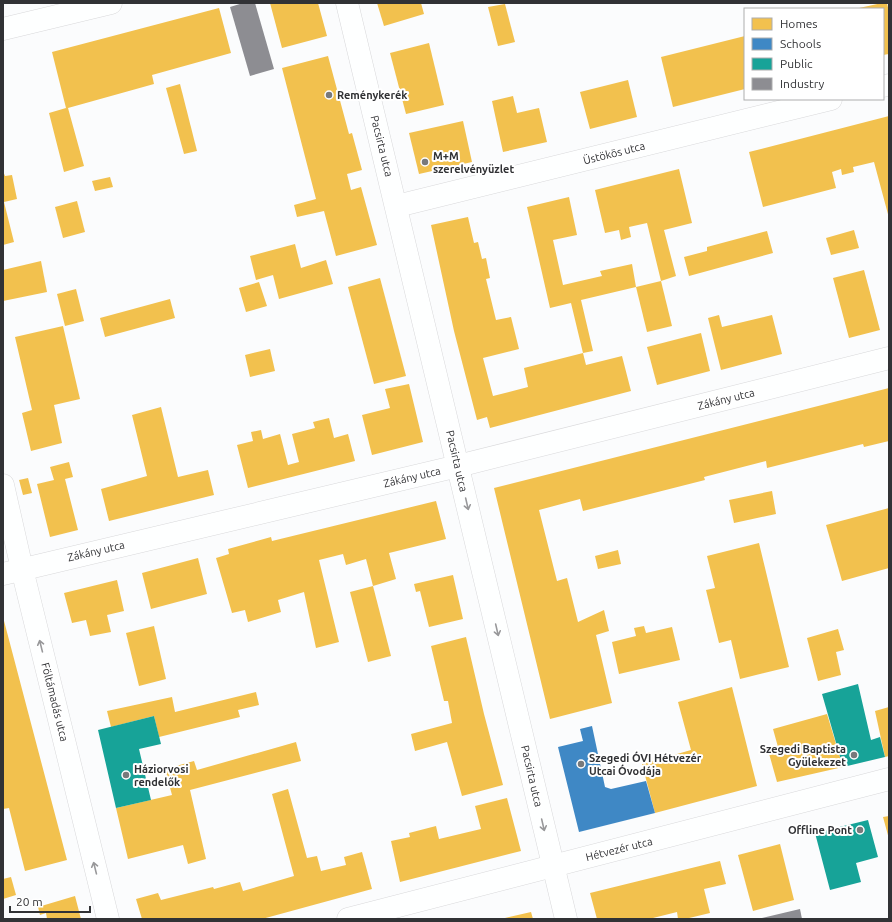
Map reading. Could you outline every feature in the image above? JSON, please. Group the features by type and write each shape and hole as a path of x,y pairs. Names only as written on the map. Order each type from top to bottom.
{"street":[{"path":"3,30 111,3"},
{"name":"Pacsirta utca","path":"347,3 566,919"},
{"name":"Üstökös utca","path":"396,206 827,100"},
{"name":"Zákány utca","path":"12,571 458,466 889,358"},
{"name":"Föltámadás utca","path":"3,485 12,571 108,919"},
{"name":"Hétvezér utca","path":"348,919 889,779"}],"building: Homes":[{"path":"270,3 318,3 327,36 282,48"},
{"path":"377,3 421,3 424,14 384,26"},
{"path":"887,3 889,12 889,54 884,55 884,8 859,8"},
{"path":"505,4 515,42 498,46 488,7"},
{"path":"219,8 231,53 152,75 154,84 68,108 84,166 64,172 49,113 66,108 52,52"},
{"path":"744,36 744,89 673,107 661,57"},
{"path":"429,43 444,105 406,114 390,53"},
{"path":"328,56 349,134 352,133 362,170 347,174 351,190 361,187 377,245 336,256 324,211 297,217 294,205 316,199 282,68"},
{"path":"628,80 637,117 590,129 580,92"},
{"path":"180,84 197,151 184,154 166,88"},
{"path":"513,96 517,113 539,108 547,142 503,152 492,101"},
{"path":"889,116 889,218 874,162 853,167 854,172 842,175 841,169 832,172 836,188 763,207 749,152"},
{"path":"463,121 472,162 419,174 409,133"},
{"path":"679,169 692,223 664,230 676,276 661,281 647,223 629,227 631,237 621,240 619,230 605,233 595,190"},
{"path":"3,171 5,176 12,175 17,199 4,202 14,242 3,245"},
{"path":"110,177 113,187 95,191 92,181"},
{"path":"569,197 577,235 553,240 563,285 602,276 600,271 632,264 636,287 581,300 593,351 583,353 571,303 550,308 527,207"},
{"path":"77,201 85,232 63,238 55,207"},
{"path":"468,217 474,243 478,242 482,259 486,258 490,278 486,279 496,320 511,317 519,349 483,358 493,396 528,387 524,368 583,353 586,365 622,356 631,391 490,428 487,417 477,420 454,331 431,225"},
{"path":"854,230 859,248 831,255 826,238"},
{"path":"767,231 773,253 689,276 684,257 707,251 707,247"},
{"path":"295,244 301,268 326,260 333,284 279,299 273,275 256,280 250,256"},
{"path":"41,261 47,292 3,301 3,270"},
{"path":"864,270 880,330 849,338 833,278"},
{"path":"380,278 406,376 374,384 348,287"},
{"path":"661,281 672,326 647,332 636,287"},
{"path":"259,282 267,306 246,312 239,288"},
{"path":"76,289 84,321 65,326 57,294"},
{"path":"170,299 175,318 105,337 100,318"},
{"path":"719,315 722,327 772,315 782,354 721,370 708,318"},
{"path":"63,326 80,399 54,405 62,443 31,451 22,413 32,410 15,337"},
{"path":"701,333 710,371 657,385 647,347"},
{"path":"270,349 275,371 250,377 245,355"},
{"path":"409,384 423,442 372,455 362,415 390,408 385,389"},
{"path":"889,388 889,441 864,447 863,444 767,468 766,461 704,477 705,480 583,511 580,499 539,510 557,581 567,578 578,622 604,610 609,631 596,635 612,703 550,719 494,488"},
{"path":"161,407 178,477 208,470 214,495 109,521 101,489 147,476 132,415"},
{"path":"329,418 334,438 348,434 355,461 248,488 237,445 253,441 251,432 261,430 263,439 280,434 288,465 299,462 292,434 315,428 313,422"},
{"path":"69,462 73,477 65,479 78,530 50,537 37,484 54,480 50,467"},
{"path":"28,478 32,493 23,495 19,480"},
{"path":"772,491 776,514 734,523 729,500"},
{"path":"436,501 446,539 389,553 396,579 373,586 366,559 346,565 343,554 319,560 339,642 316,648 304,592 278,600 281,612 248,622 245,610 232,613 216,558 229,554 228,549 271,537 272,541"},
{"path":"889,508 889,568 842,581 826,525"},
{"path":"759,543 789,667 740,679 731,640 719,643 706,590 715,588 707,556"},
{"path":"618,550 621,564 598,569 595,556"},
{"path":"198,558 207,594 151,609 142,573"},
{"path":"453,575 463,619 429,627 420,591 416,592 414,584"},
{"path":"117,580 124,611 107,615 111,632 90,636 86,620 72,623 64,593"},
{"path":"373,586 391,656 368,662 350,592"},
{"path":"3,617 67,860 25,871 9,808 3,809"},
{"path":"154,626 166,679 139,686 126,633"},
{"path":"644,626 646,633 672,627 680,660 619,674 612,642 636,636 634,628"},
{"path":"838,629 844,650 836,652 841,675 818,681 807,638"},
{"path":"466,637 484,714 503,785 462,796 447,742 415,751 411,734 452,723 448,701 444,701 431,646"},
{"path":"732,687 757,786 655,813 642,764 691,750 678,702"},
{"path":"256,692 259,705 238,710 240,717 159,737 154,716 111,727 107,711 172,697 175,712"},
{"path":"889,707 889,756 885,757 875,711"},
{"path":"827,714 843,767 777,782 768,750 778,747 773,729"},
{"path":"296,742 301,761 190,790 206,859 188,864 183,845 128,859 116,808 172,795 165,769 194,761 197,770"},
{"path":"288,789 307,858 317,856 321,871 346,865 344,857 362,852 372,889 262,919 142,919 136,899 158,893 161,900 240,882 243,891 294,876 272,794"},
{"path":"507,798 521,851 400,882 391,841 410,837 409,833 436,826 439,839 481,829 475,806"},
{"path":"889,816 889,839 883,817"},
{"path":"780,844 794,900 753,911 738,855"},
{"path":"720,861 726,884 704,889 710,913 685,919 678,919 677,912 649,919 597,919 590,893"},
{"path":"11,877 16,895 3,899 3,879"},
{"path":"75,896 81,919 47,919 46,913 40,915 38,907"},
{"path":"531,912 533,919 505,919 505,918"}],"building: Schools":[{"name":"Szegedi ÓVI Hétvezér Utcai Óvodája","path":"592,726 605,787 611,789 646,781 655,813 579,832 558,747 583,741 580,729"}],"building: Public":[{"path":"858,684 871,740 880,737 885,757 843,767 822,694"},
{"name":"Háziorvosi rendelők","path":"154,716 161,744 139,749 151,800 116,808 98,730"},
{"path":"868,820 878,857 856,863 861,882 830,890 815,833"}],"building: Industry":[{"path":"243,3 255,3 274,69 250,76 230,7"},
{"path":"800,909 802,919 762,919 762,918"}],"place":[{"name":"Reménykerék","path":"329,95"},
{"name":"M+M szerelvényüzlet","path":"425,162"},
{"name":"Szegedi Baptista Gyülekezet","path":"854,755"},
{"name":"Szegedi ÓVI Hétvezér Utcai Óvodája","path":"581,764"},
{"name":"Háziorvosi rendelők","path":"126,775"},
{"name":"Offline Pont","path":"860,830"}]}
